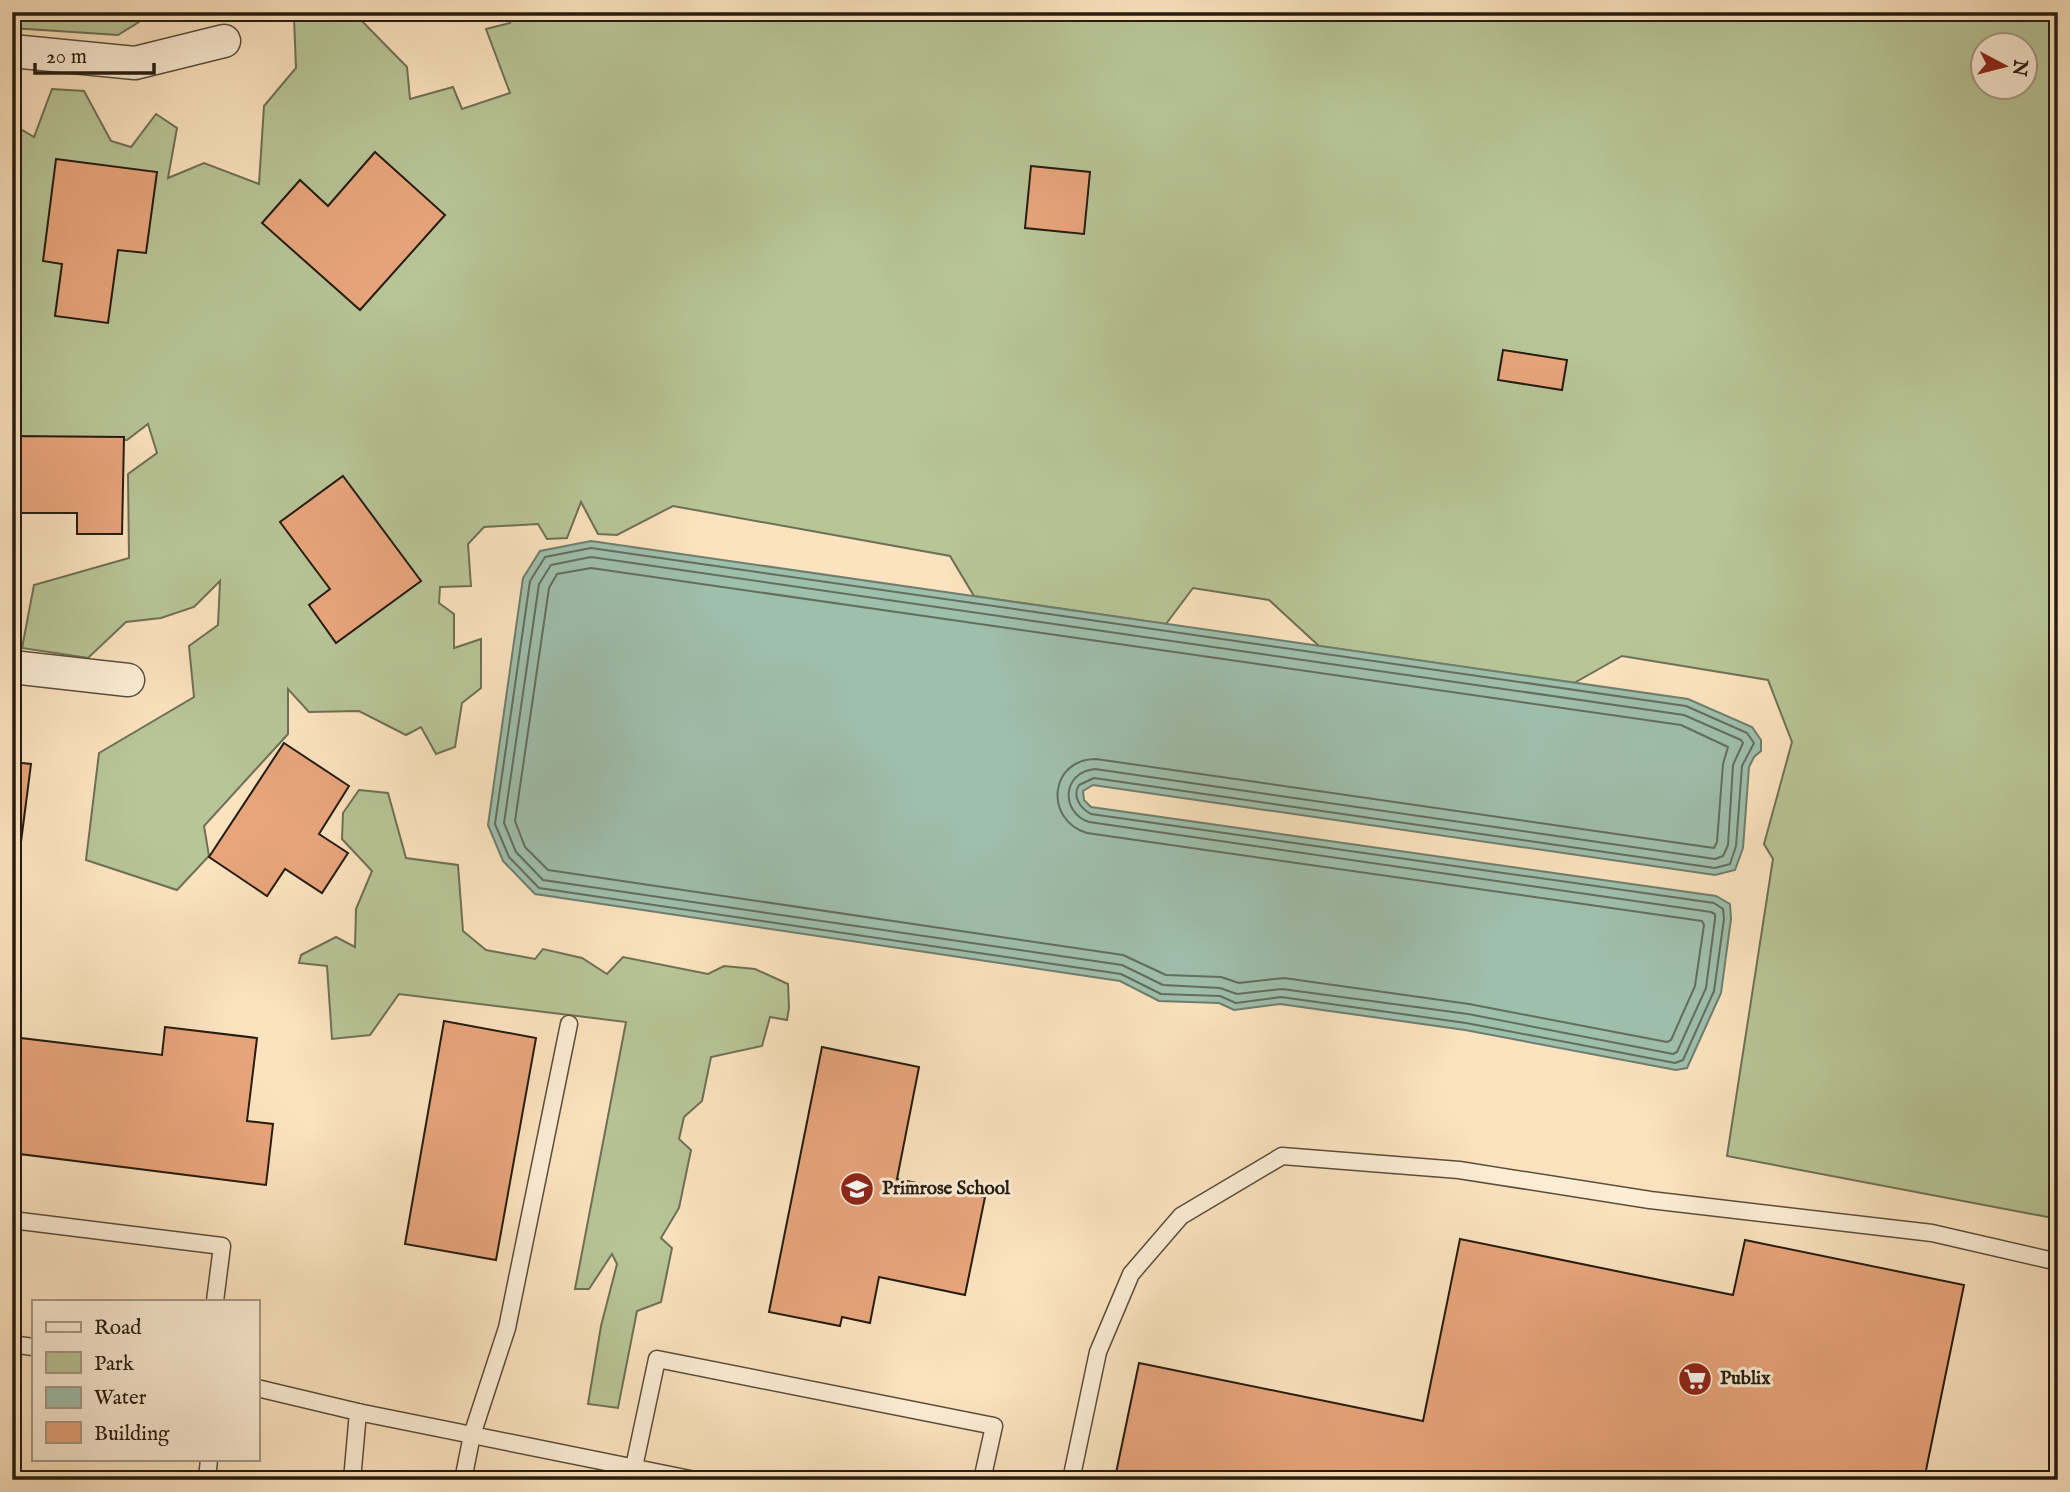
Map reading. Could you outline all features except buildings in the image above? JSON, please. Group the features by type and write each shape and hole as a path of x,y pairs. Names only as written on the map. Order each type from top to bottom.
{"street":[{"path":"12,51 135,63 224,41"},
{"path":"12,667 128,680"}],"lane":[{"path":"463,1480 472,1435 507,1328 569,1024"},
{"path":"1071,1480 1098,1352 1131,1274 1181,1216 1282,1156 1459,1170 1650,1200 1932,1233 2058,1262"},
{"path":"12,1220 222,1246 215,1300"},
{"path":"12,1343 32,1347"},
{"path":"634,1467 657,1359 994,1426 982,1480"},
{"path":"259,1388 358,1412 695,1480"},
{"path":"352,1480 358,1412"},
{"path":"207,1480 209,1460"}],"green space":[{"path":"12,12 155,12 118,35 12,28"},
{"path":"516,12 2058,12 2058,1219 1727,1156 1773,859 1764,844 1792,742 1768,680 1622,656 1574,683 1319,646 1269,600 1193,588 1166,624 974,596 950,556 673,506 617,535 598,534 581,502 567,538 547,539 538,524 484,527 468,544 471,586 440,587 439,603 454,614 454,648 481,639 481,688 462,703 455,747 436,754 421,727 406,735 359,711 309,712 288,689 288,734 204,826 209,856 177,890 86,860 99,753 194,697 189,646 218,625 220,581 194,607 161,618 126,622 88,658 22,648 34,585 129,558 128,474 157,453 148,424 127,440 12,438 12,124 34,137 52,89 84,91 111,141 131,147 156,114 177,128 168,178 204,163 259,184 264,106 296,68 294,18 358,17 407,67 410,99 453,87 462,109 510,93 486,29 510,23"},
{"path":"359,790 388,793 406,858 458,865 463,931 486,950 535,959 543,949 582,958 607,974 623,957 708,974 724,966 755,969 788,984 787,1020 770,1017 762,1046 711,1057 702,1101 684,1117 679,1139 691,1150 679,1208 661,1238 672,1248 661,1302 637,1311 618,1408 588,1404 601,1326 617,1264 612,1254 589,1289 575,1289 626,1022 399,994 370,1035 332,1039 327,966 299,963 301,955 336,937 355,947 356,909 372,871 342,839 343,813"}],"water":[{"path":"591,541 1688,699 1752,727 1761,740 1761,751 1749,767 1743,848 1735,870 1715,875 1093,785 1083,791 1084,800 1091,807 1716,896 1730,904 1731,919 1721,993 1687,1068 1676,1070 1465,1030 1280,1004 1234,1010 1219,1003 1159,1001 1120,981 535,894 503,861 488,825 523,578 540,551"}],"place":[{"name":"Primrose School","path":"857,1189"},
{"name":"Publix","path":"1695,1379"}]}
